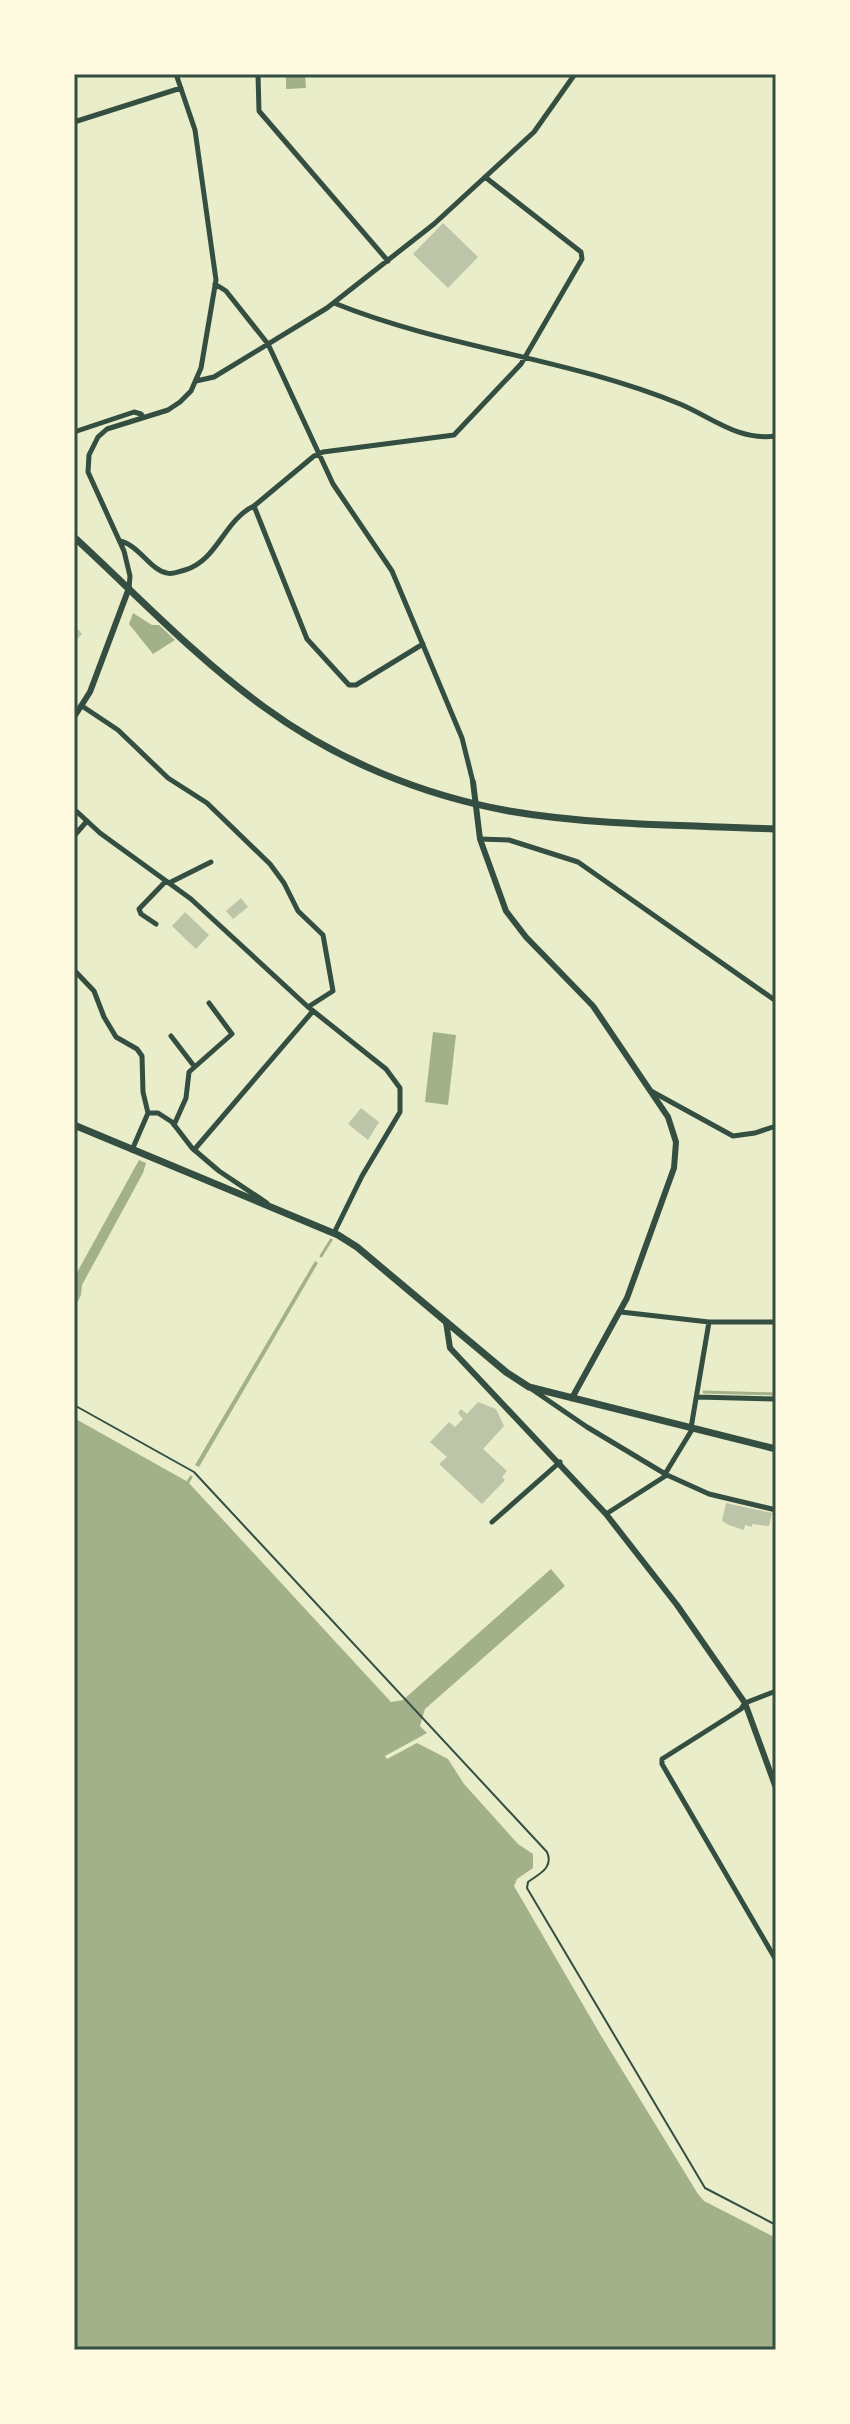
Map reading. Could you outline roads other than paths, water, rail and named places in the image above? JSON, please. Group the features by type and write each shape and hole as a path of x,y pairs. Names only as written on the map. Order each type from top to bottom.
{"main road":[{"path":"74,537 215,668 267,710 323,745 403,782 466,802 531,814 776,829"},
{"path":"74,1125 334,1233 357,1247 506,1372 529,1387 776,1449"}],"street":[{"path":"74,716 90,692 129,588 129,567 89,475 88,460 94,442 102,432 174,406 186,397 196,381 203,359 215,284 197,140 176,74"},
{"path":"258,74 259,111 388,261"},
{"path":"196,381 214,377 334,303 388,261 534,132 575,74"},
{"path":"74,122 181,88"},
{"path":"119,541 133,546 161,571 174,573 203,562 235,520 319,454 454,435 523,359 582,259 581,252 485,177"},
{"path":"215,284 226,291 268,344 342,499 386,560 462,738 473,782 480,839 498,896 515,925 587,997 672,1125 676,1160 621,1312 572,1398"},
{"path":"334,303 669,400 732,432 759,438 776,436"},
{"path":"74,432 134,412 143,417"},
{"path":"254,506 307,639 349,685 356,685 423,644"},
{"path":"82,706 118,730 168,778 207,803 275,870 298,911 324,939 333,991 310,1009 194,1150"},
{"path":"74,809 197,904 310,1009 393,1074 402,1096 400,1112 362,1176 334,1233"},
{"path":"74,836 87,821"},
{"path":"480,839 509,840 578,862 776,1001"},
{"path":"156,924 139,911 168,882 211,862"},
{"path":"74,970 94,991 116,1037 137,1049 142,1056 143,1092 148,1113 132,1150"},
{"path":"174,1125 186,1098 188,1075 194,1066 232,1034 209,1003"},
{"path":"171,1036 194,1066"},
{"path":"651,1091 733,1136 776,1126"},
{"path":"148,1113 158,1113 174,1125 194,1150 271,1207"},
{"path":"227,1189 231,1179"},
{"path":"621,1312 709,1322 776,1322"},
{"path":"446,1322 450,1348 606,1514 677,1605 745,1703 776,1788"},
{"path":"606,1514 666,1474 692,1428 709,1322"},
{"path":"529,1387 587,1427 666,1474 709,1494 776,1510"},
{"path":"697,1397 776,1399"},
{"path":"492,1522 560,1462"},
{"path":"776,1691 745,1703 741,1709 662,1759 662,1764 776,1960"}],"waterway":[{"path":"321,1256 331,1240"},
{"path":"704,1392 776,1394"},
{"path":"188,1482 191,1477"}]}
